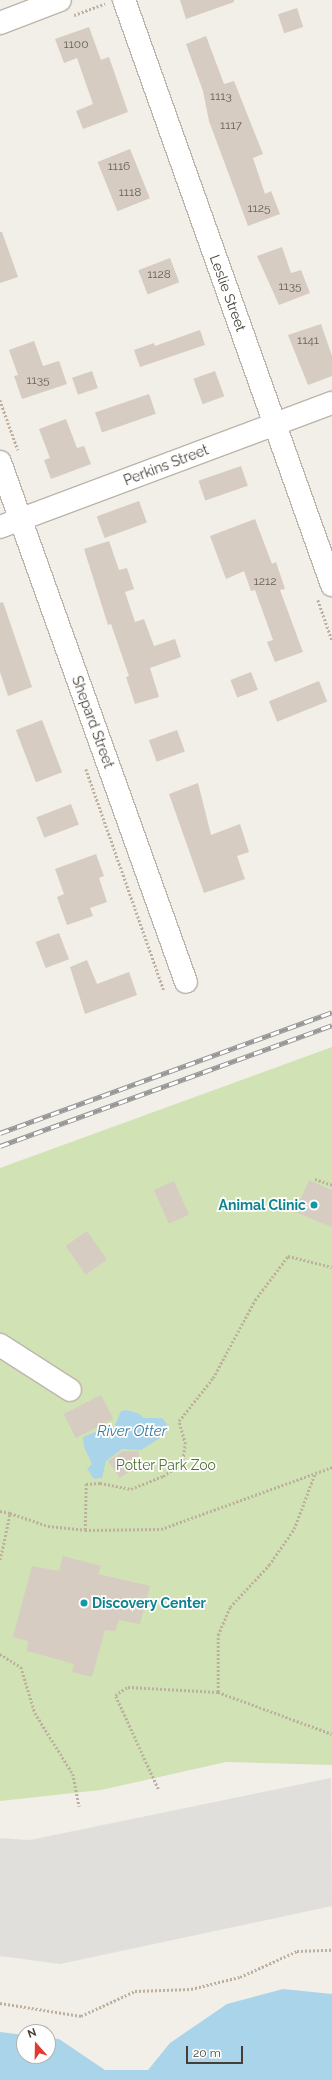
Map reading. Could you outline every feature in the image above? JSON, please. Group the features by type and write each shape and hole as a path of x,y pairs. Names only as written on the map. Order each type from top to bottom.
{"street":[{"path":"0,23 60,0"},
{"name":"Leslie Street","path":"124,0 332,585"},
{"name":"Perkins Street","path":"0,527 332,403"},
{"name":"Shepard Street","path":"0,462 186,982"},
{"path":"0,1345 70,1390"}],"path":[{"path":"315,1179 332,1185"},
{"path":"85,1530 86,1484 100,1483 130,1489 163,1476 182,1464 185,1444 179,1421 213,1378 255,1300 288,1256 332,1267"},
{"path":"0,1511 48,1526 85,1530 161,1529 332,1467"},
{"path":"218,1692 218,1635 230,1607 269,1565 294,1529 315,1472"},
{"path":"0,1560 10,1513"},
{"path":"0,1654 21,1667 35,1714 73,1774 79,1806"},
{"path":"158,1789 115,1696 128,1687 218,1692 332,1734"},
{"path":"0,2003 81,2016 135,1991 191,1989 240,1977 297,1951 332,1950"}],"green space":[{"name":"Potter Park Zoo","path":"332,1047 332,1765 226,1762 101,1790 0,1801 0,1168"}],"shaded area":[{"path":"331,1778 332,1906 60,1964 0,1956 0,1838 30,1840"}],"water":[{"name":"River Otter","path":"127,1410 140,1414 143,1418 162,1418 167,1424 160,1438 141,1450 122,1449 106,1461 102,1478 94,1479 87,1469 92,1464 84,1447 83,1437 95,1432 104,1435 113,1430 121,1411"},
{"path":"283,1989 332,1994 332,2080 0,2080 0,2032 16,2034 16,2064 56,2064 56,2039 59,2039 105,2070 148,2070 170,2043 227,2004"}],"building":[{"path":"180,0 234,0 234,2 186,19"},
{"path":"297,8 303,27 284,33 278,14"},
{"path":"89,27 101,60 109,57 128,112 83,129 76,111 93,104 77,58 64,63 55,39"},
{"path":"206,36 224,84 234,81 263,154 253,158 265,194 271,191 280,214 248,226 209,121 203,91 186,44"},
{"path":"130,149 150,198 117,211 98,162"},
{"path":"0,232 2,232 18,277 0,283"},
{"path":"282,247 291,273 301,270 310,293 279,305 257,256"},
{"path":"170,258 179,282 148,294 138,270"},
{"path":"321,324 332,356 332,376 308,385 288,335"},
{"path":"200,330 205,345 140,367 134,350 154,343 155,346"},
{"path":"34,341 43,366 59,361 67,384 22,399 14,376 18,375 9,350"},
{"path":"92,371 98,388 78,395 72,378"},
{"path":"215,371 224,396 203,404 193,379"},
{"path":"149,394 156,414 102,432 95,413"},
{"path":"66,419 77,448 84,446 91,464 51,479 44,460 50,458 39,429"},
{"path":"241,466 248,486 205,501 198,481"},
{"path":"139,501 147,523 105,538 97,516"},
{"path":"255,519 272,564 276,562 285,589 280,590 303,652 275,662 267,642 273,640 255,590 251,591 244,571 226,579 210,536"},
{"path":"109,541 119,570 127,568 134,589 125,592 135,622 144,619 154,646 175,639 181,657 150,668 159,697 135,704 126,677 129,676 111,624 108,625 84,549"},
{"path":"3,602 32,687 8,696 0,672 0,603"},
{"path":"251,672 258,690 237,698 230,680"},
{"path":"319,681 327,701 277,722 269,701"},
{"path":"42,720 62,772 36,782 16,730"},
{"path":"177,730 185,752 157,762 149,740"},
{"path":"198,783 211,835 240,824 249,852 237,856 245,879 204,893 169,794"},
{"path":"71,804 79,825 44,838 36,817"},
{"path":"96,854 104,876 99,878 107,902 90,908 93,916 67,925 57,897 64,894 55,869"},
{"path":"59,933 69,959 46,968 36,942"},
{"path":"87,960 97,984 129,972 137,995 85,1014 70,967"},
{"name":"Animal Clinic","path":"309,1180 332,1190 332,1227 295,1212"},
{"path":"174,1181 189,1215 169,1224 154,1190"},
{"path":"87,1231 107,1260 86,1275 66,1246"},
{"path":"101,1395 113,1419 76,1438 64,1414"},
{"path":"123,1451 139,1451 139,1471 130,1471 120,1478 108,1461"},
{"name":"Discovery Center","path":"63,1556 101,1566 98,1574 150,1586 140,1624 119,1620 115,1631 105,1630 92,1677 72,1672 74,1664 27,1651 28,1641 13,1637 32,1566 59,1571"}],"railway":[{"path":"0,1133 332,1012"},
{"path":"0,1146 332,1025"}],"place":[{"name":"Animal Clinic","path":"314,1205"},
{"name":"Discovery Center","path":"84,1603"}]}
